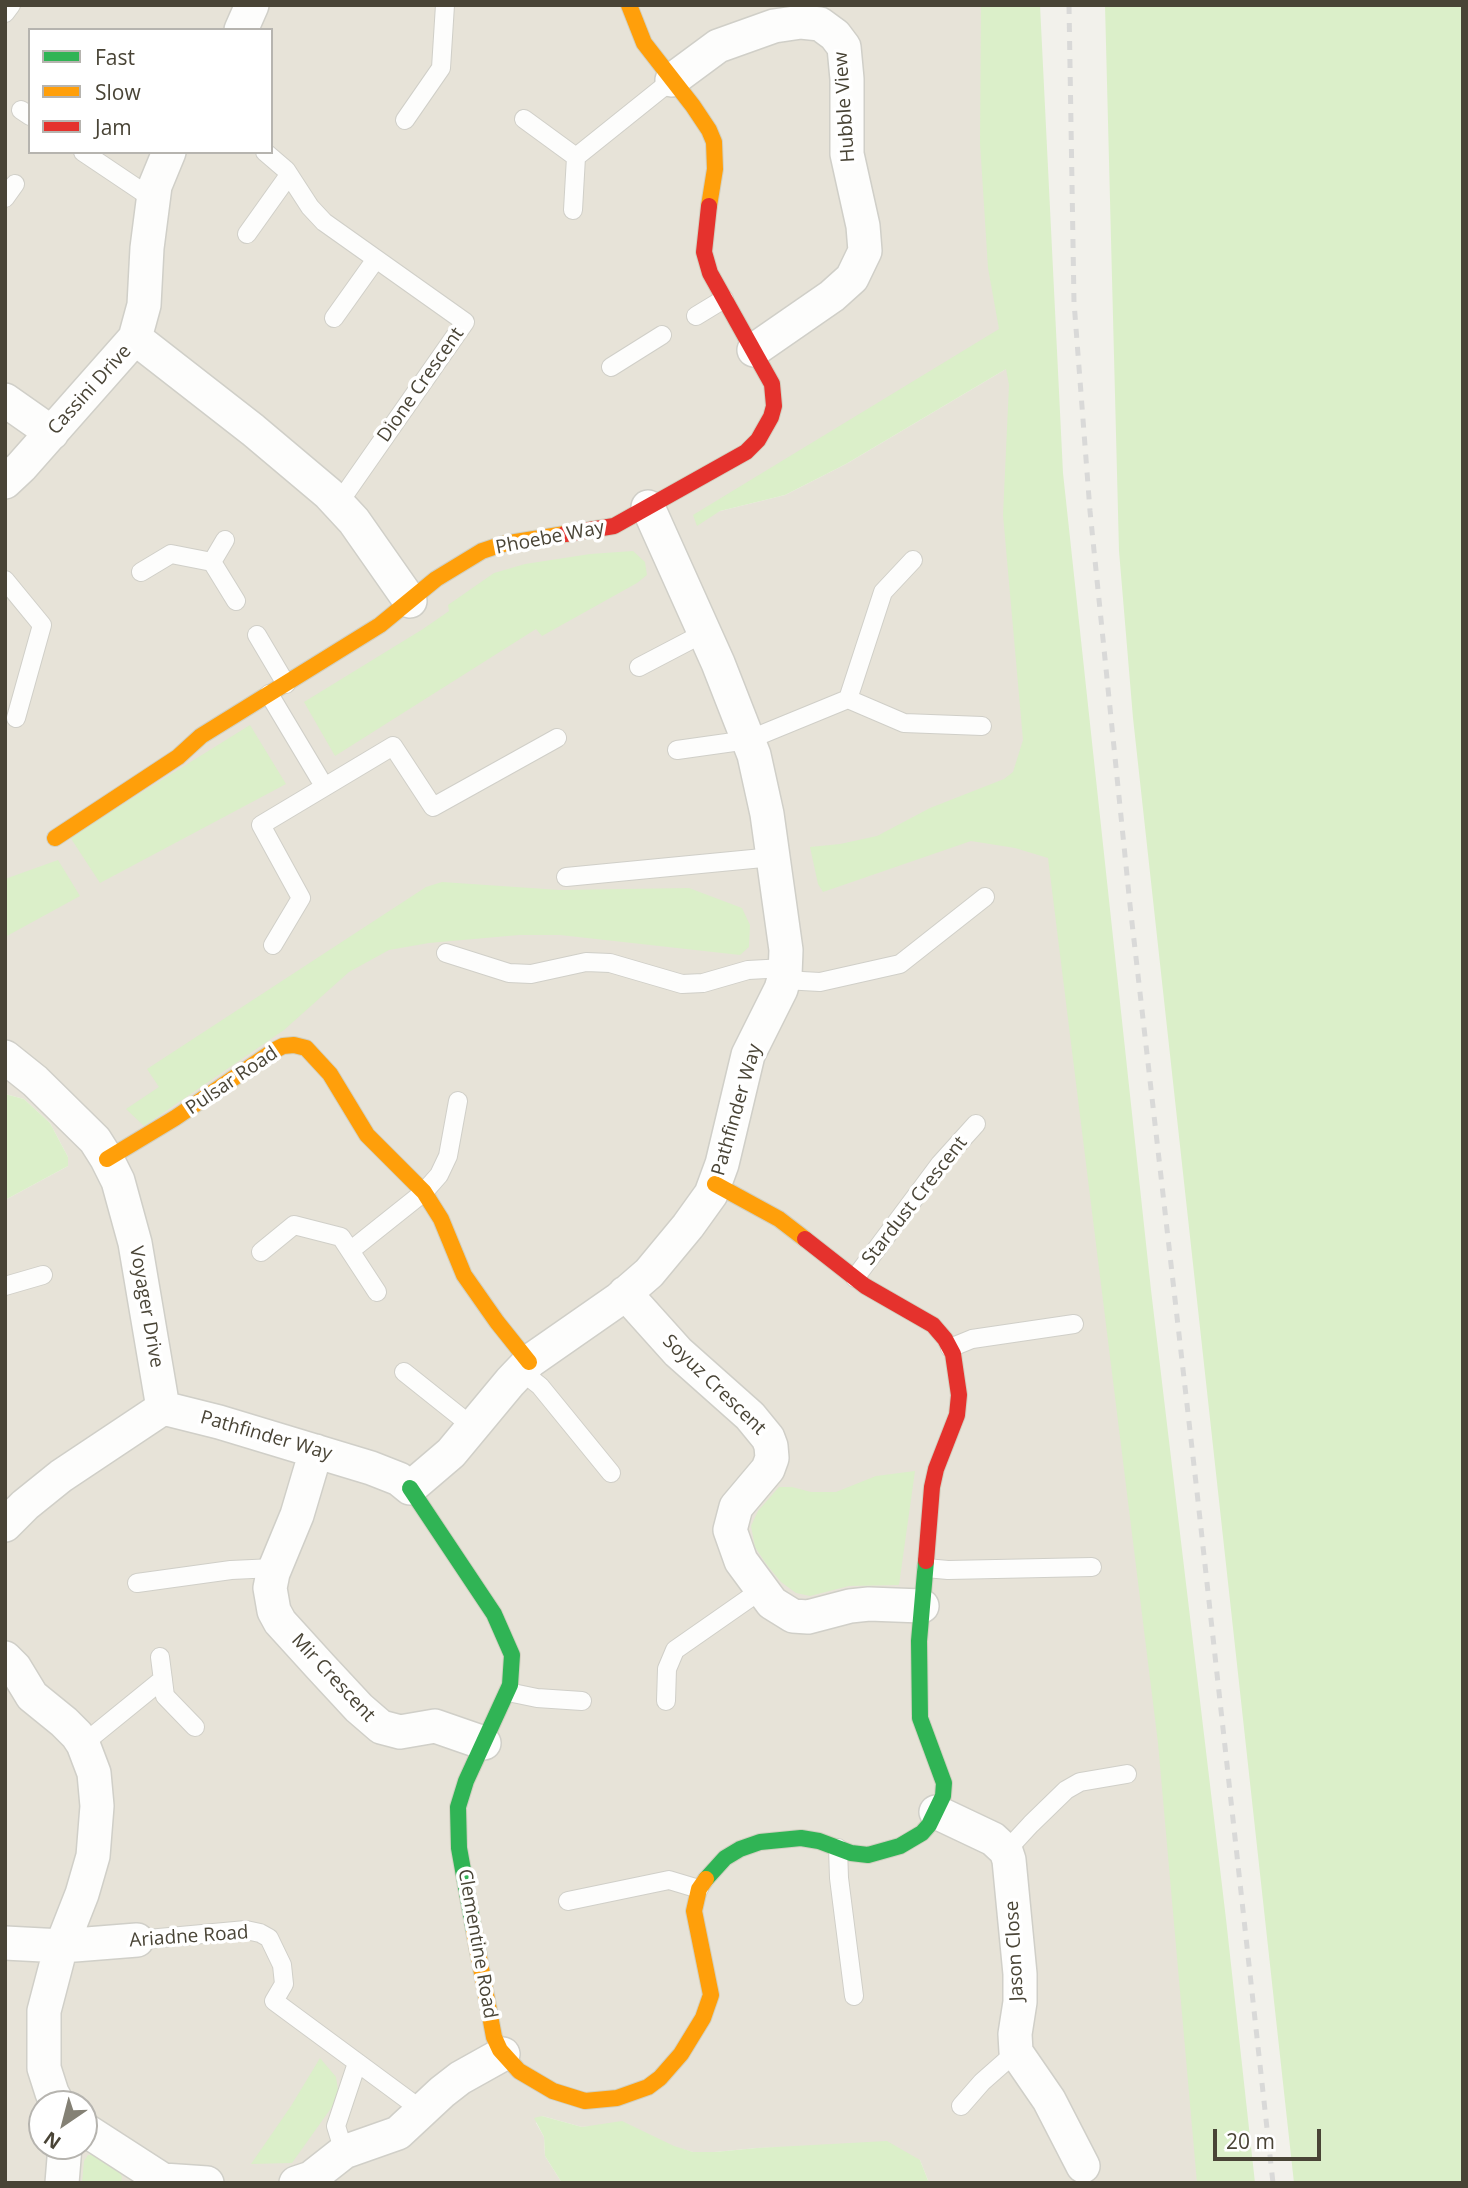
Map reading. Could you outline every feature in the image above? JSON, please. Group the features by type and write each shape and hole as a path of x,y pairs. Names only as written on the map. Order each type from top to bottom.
{"street":[{"path":"242,28 252,5"},
{"name":"Phoebe Way","path":"55,838 178,757 201,736 380,625 436,579 494,546 614,526 746,452 762,434 771,417 774,393 769,376 710,273 704,252 715,169 714,142 693,106 644,43 629,5"},
{"name":"Hubble View","path":"672,80 718,46 774,26 801,22 820,24 835,34 844,47 848,166 863,226 865,251 852,278 832,296 754,350"},
{"name":"Cassini Drive","path":"5,482 135,338 144,305 146,248 155,186 168,154"},
{"path":"135,338 273,447 338,504 368,540 411,601"},
{"path":"5,400 52,433"},
{"name":"Pathfinder Way","path":"163,1408 219,1422 389,1474 410,1488 451,1453 525,1367 649,1273 703,1207 723,1164 748,1055 775,1004 784,974 783,918 761,780 748,740 705,633 648,508"},
{"name":"Pulsar Road","path":"107,1159 175,1118 283,1046 306,1048 330,1074 367,1135 424,1192 441,1219 469,1283 525,1367"},
{"name":"Voyager Drive","path":"5,1057 34,1080 95,1140 118,1181 135,1243 163,1408"},
{"name":"Stardust Crescent","path":"715,1184 779,1219 855,1278 933,1325 950,1348 960,1395 957,1415 936,1469 932,1487 919,1641 919,1704 924,1731 944,1783 943,1796 936,1812"},
{"name":"Soyuz Crescent","path":"625,1293 678,1352 750,1416 768,1437 772,1458 768,1469 736,1507 730,1530 741,1561 772,1604 793,1616 808,1617 869,1604 922,1606"},
{"path":"5,1525 61,1476 163,1408"},
{"name":"Mir Crescent","path":"316,1451 297,1515 274,1568 270,1599 280,1622 373,1722 381,1727 400,1732 428,1726 441,1727 484,1743"},
{"name":"Clementine Road","path":"410,1488 482,1596 504,1634 513,1664 508,1692 461,1793 457,1832 489,2017 494,2037 503,2054 519,2071 538,2084 562,2095 585,2101 617,2098 648,2087 660,2078 681,2054 703,2018 711,1994 694,1911 699,1888"},
{"path":"5,1658 15,1668 18,1695 64,1722 83,1744 94,1773 97,1806 89,1872 47,1993 43,2036 44,2068 51,2090"},
{"path":"699,1888 725,1858 760,1842 801,1838 819,1841 851,1853 868,1855 900,1846 922,1833 936,1812 993,1839 1006,1851"},
{"name":"Jason Close","path":"1006,1851 1020,1974 1016,2052"},
{"name":"Ariadne Road","path":"5,1943 62,1946 137,1940"},
{"path":"1016,2052 1049,2100 1086,2174"},
{"path":"296,2183 311,2178 344,2152 398,2133 460,2078 503,2054"},
{"path":"98,2139 160,2181 207,2183"},
{"path":"62,2183 64,2160"}],"lane":[{"path":"5,13 11,5"},
{"path":"405,120 442,68 445,5"},
{"path":"573,210 576,158 672,80"},
{"path":"524,119 576,158"},
{"path":"86,154 153,199"},
{"name":"Dione Crescent","path":"267,154 280,163 310,207 324,222 466,322 338,504"},
{"path":"247,234 289,175"},
{"path":"334,318 376,260"},
{"path":"696,316 724,299"},
{"path":"611,367 662,335"},
{"path":"212,562 225,540"},
{"path":"141,572 171,554 212,562 236,601"},
{"path":"848,699 883,592 914,560"},
{"path":"5,580 41,625 16,718"},
{"path":"639,667 705,633"},
{"path":"257,635 286,684"},
{"path":"269,694 324,786"},
{"path":"677,750 748,740 848,699 904,723 982,726"},
{"path":"273,945 301,898 261,825 393,746 433,807 557,738"},
{"path":"566,877 773,857"},
{"path":"446,953 509,974 531,974 586,961 610,963 682,984 703,983 748,970 820,982 900,964 985,897"},
{"path":"350,1251 424,1192 439,1175 448,1156 458,1101"},
{"name":"Stardust Crescent","path":"855,1278 940,1164 976,1124"},
{"path":"261,1252 294,1225 341,1237 377,1292"},
{"path":"5,1286 43,1275"},
{"path":"950,1348 972,1339 1074,1324"},
{"path":"525,1367 611,1473"},
{"path":"404,1372 473,1427"},
{"path":"926,1568 948,1570 1092,1567"},
{"path":"137,1583 231,1570 274,1568"},
{"path":"666,1701 667,1669 676,1650 761,1590"},
{"path":"160,1657 164,1696 195,1727"},
{"path":"83,1744 163,1679"},
{"path":"508,1692 537,1698 582,1701"},
{"path":"1006,1851 1066,1790 1080,1782 1127,1774"},
{"path":"838,1848 853,1996"},
{"path":"568,1901 669,1880 699,1888"},
{"name":"Ariadne Road","path":"137,1940 246,1930 269,1938 282,1965 284,1984 274,2001 423,2111"},
{"path":"961,2106 982,2082 1016,2052"},
{"path":"344,2152 335,2126 357,2063"}],"shaded area":[{"path":"5,5 1006,5 1245,2183 929,2183 920,2160 801,2147 693,2152 593,2126 582,2127 542,2116 536,2123 544,2137 545,2156 562,2183 5,2183 5,1200 68,1166 68,1157 50,1123 24,1099 5,1094","holes":["1006,369 846,464 785,495 693,516 802,450"]}],"green space":[{"path":"981,5 1040,5 1063,473 1151,1290 1255,2183 1197,2183 1158,1743 1048,858 1015,848 971,841 823,892 818,884 810,847 877,836 930,808 1004,779 1013,772 1023,740 1003,515 1009,385 1006,369 846,464 785,495 720,511 697,526 693,515 999,329 988,268 980,143"},
{"path":"1105,5 1463,5 1463,2183 1294,2183 1133,718 1119,551"},
{"path":"633,551 645,562 647,575 637,583 542,636 536,629 335,756 304,702 423,629 449,611 448,605 494,573 525,564 590,554"},
{"path":"250,725 286,784 100,883 70,837"},
{"path":"58,860 80,896 5,937 5,879"},
{"path":"442,882 560,890 689,888 742,908 750,925 749,947 740,955 560,935 519,935 429,943 389,950 349,972 284,1030 144,1126 126,1109 159,1087 147,1069 426,887"},
{"path":"5,1094 24,1099 50,1123 68,1157 68,1166 5,1200"},
{"path":"915,1471 899,1585 849,1586 810,1596 796,1593 781,1582 755,1547 751,1526 758,1511 779,1487 811,1492 836,1492 876,1476"},
{"path":"320,2058 336,2077 339,2097 292,2163 251,2164 291,2106"},
{"path":"542,2116 582,2127 622,2121 674,2146 693,2152 887,2141 920,2160 929,2183 562,2183 545,2156 544,2137 534,2118"},
{"path":"98,2156 117,2167 122,2177 121,2183 82,2183 84,2161 98,2160"}],"railway":[{"path":"1069,5 1074,302 1090,511 1130,905 1273,2183"}],"traffic: fast":[{"path":"410,1488 494,1614 512,1655 510,1685 466,1781 458,1807 459,1848 474,1931"},
{"path":"706,1879 725,1858 760,1842 801,1838 819,1841 851,1853 868,1855 900,1846 922,1833 929,1825 943,1796 944,1783 920,1718 919,1641 926,1561"}],"traffic: slow":[{"path":"629,5 644,43 693,106 714,142 715,169 709,206"},
{"path":"55,838 178,757 201,736 380,625 436,579 482,551 503,544 565,534"},
{"path":"107,1159 175,1118 275,1050 294,1045 306,1048 330,1074 367,1135 424,1192 441,1219 464,1275 529,1362"},
{"path":"715,1184 779,1219 805,1239"},
{"path":"474,1931 494,2037 500,2050 519,2071 553,2091 585,2101 617,2098 648,2087 660,2078 681,2054 703,2018 711,1995 694,1911 699,1889 706,1879"}],"traffic: jam":[{"path":"565,534 614,526 746,452 758,440 771,417 774,406 772,384 710,273 704,252 709,206"},
{"path":"805,1239 865,1286 933,1325 953,1354 959,1395 957,1415 936,1469 932,1487 926,1561"}]}
